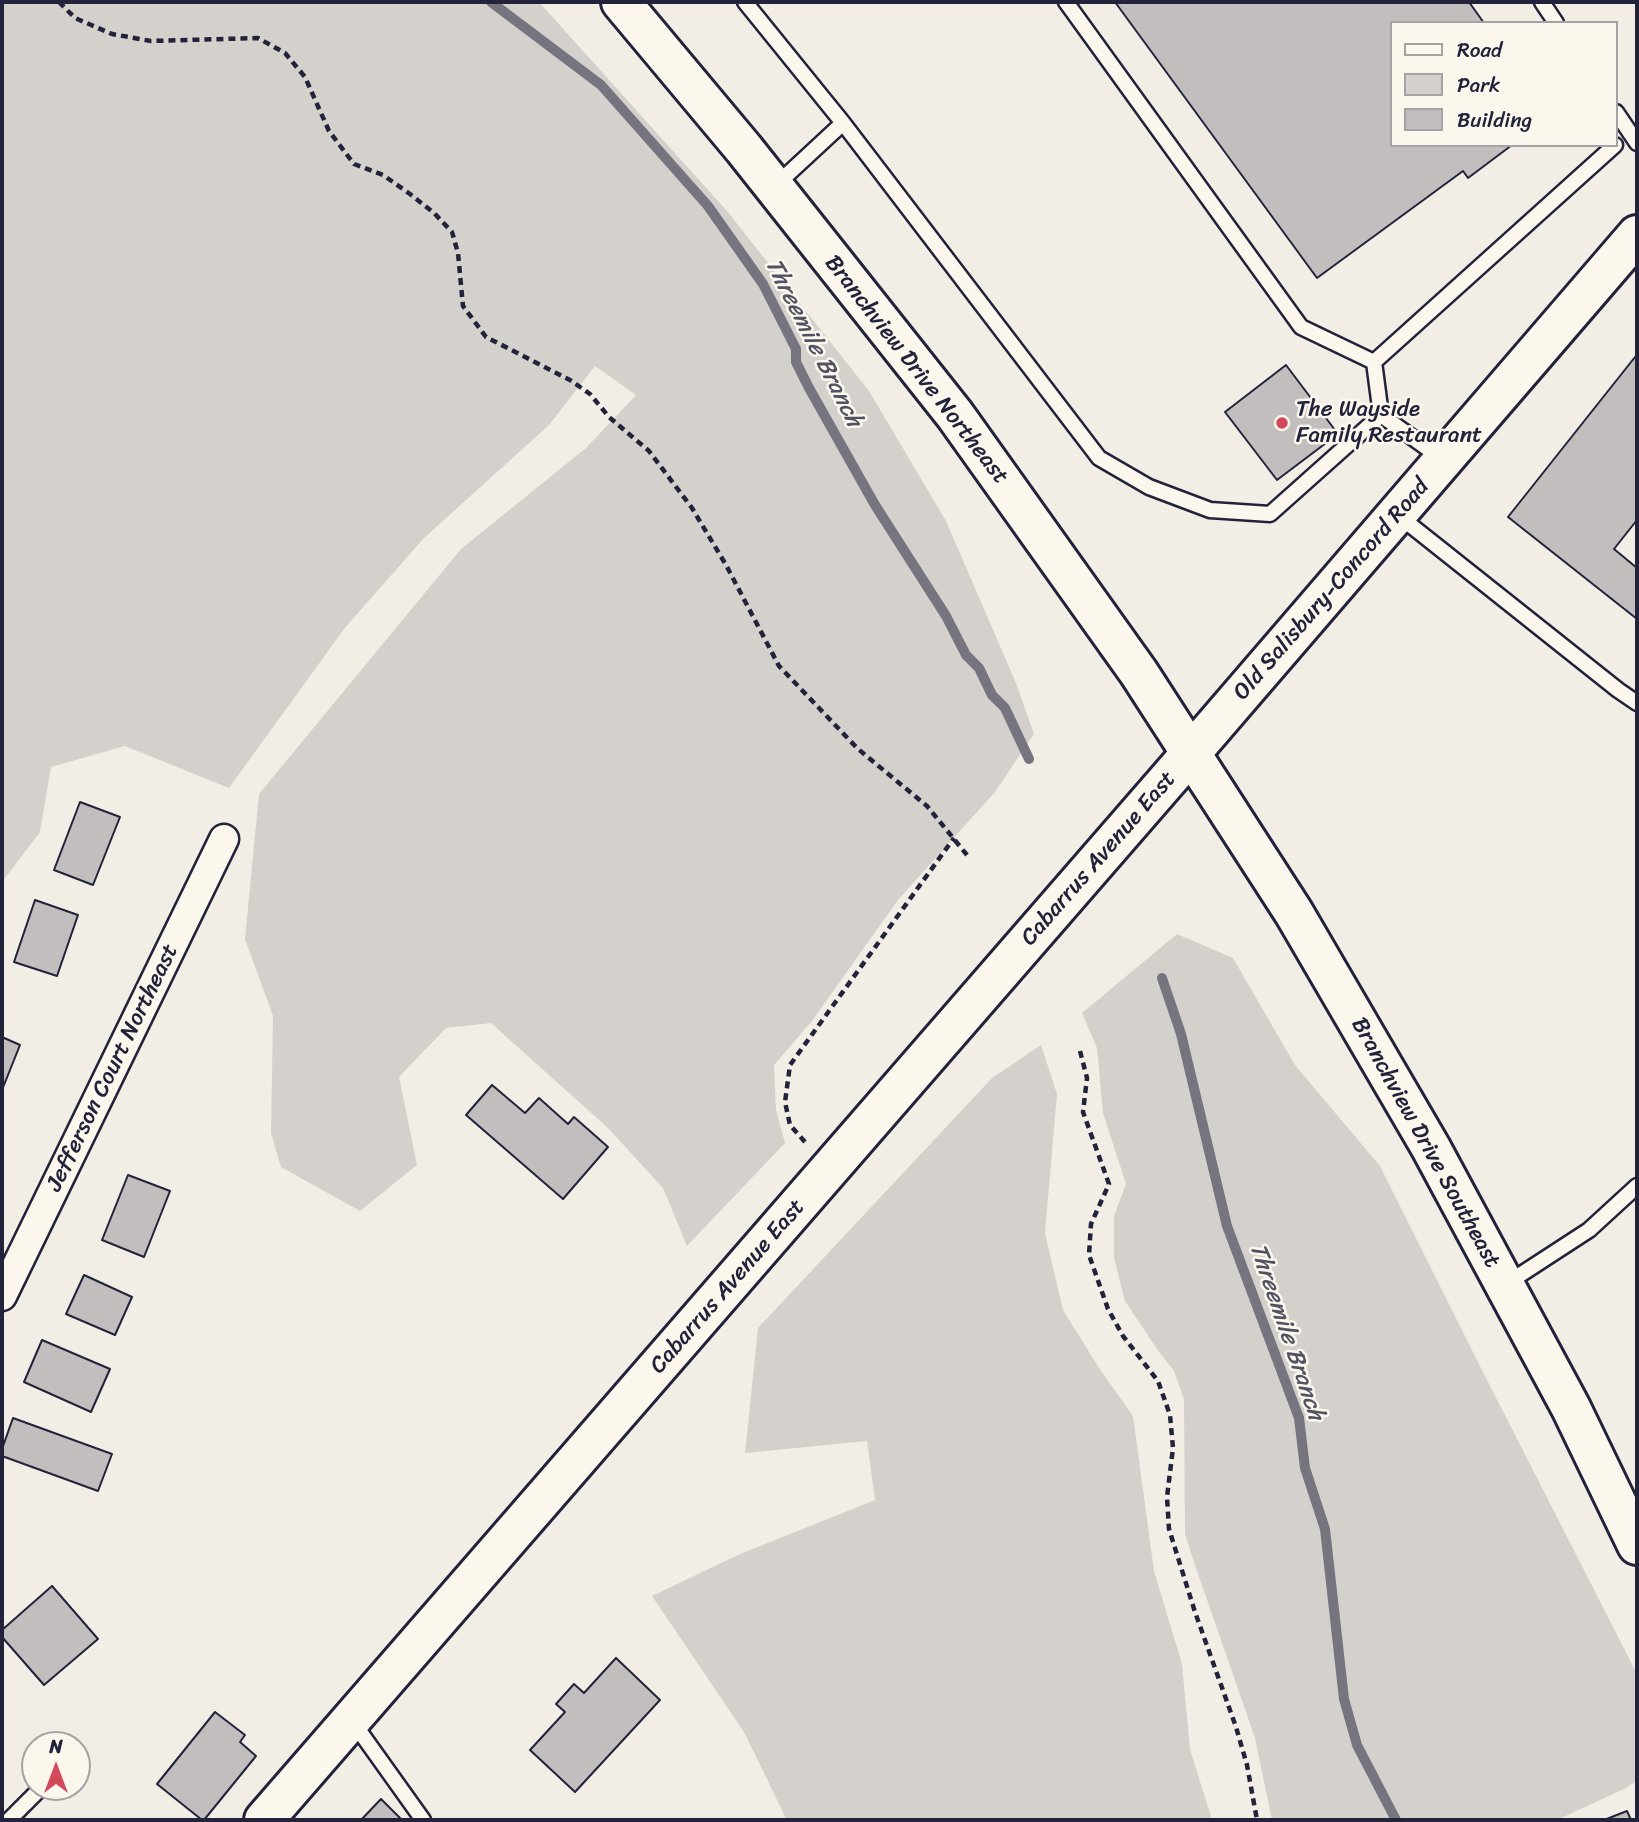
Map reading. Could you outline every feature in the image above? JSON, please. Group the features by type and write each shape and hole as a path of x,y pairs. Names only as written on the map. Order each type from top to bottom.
{"main road":[{"name":"Branchview Drive Northeast","path":"621,2 774,187 955,415 1139,673 1191,753"},
{"name":"Old Salisbury-Concord Road","path":"1191,753 1637,235"},
{"name":"Branchview Drive Southeast","path":"1191,753 1301,925 1431,1149 1572,1408 1637,1545"},
{"name":"Cabarrus Avenue East","path":"264,1820 1191,753"}],"street":[{"name":"Jefferson Court Northeast","path":"2,1296 224,839"}],"lane":[{"path":"745,2 844,123 1099,458 1149,487 1210,510 1270,514 1381,415"},
{"path":"1066,2 1301,327 1374,362"},
{"path":"1542,2 1555,21"},
{"path":"1618,115 1634,138"},
{"path":"774,187 844,123"},
{"path":"1374,362 1614,147"},
{"path":"1374,362 1381,415 1444,460"},
{"path":"1397,514 1637,703"},
{"path":"1504,1284 1589,1230 1637,1186"},
{"path":"351,1720 423,1820"},
{"path":"9,1820 28,1801"}],"path":[{"path":"60,2 75,18 112,34 151,41 258,38 285,53 305,77 329,131 354,164 383,176 410,194 452,232 458,253 463,306 486,337 580,387 590,394 609,417 649,451 692,508 726,565 779,666 858,749 927,806 967,855"},
{"path":"806,1144 790,1125 785,1102 790,1065 954,838"},
{"path":"1080,1051 1087,1078 1083,1112 1109,1184 1091,1224 1089,1255 1108,1309 1123,1336 1158,1381 1170,1415 1173,1448 1167,1497 1169,1529 1236,1727 1247,1765 1257,1820"}],"green space":[{"path":"2,2 539,2 727,211 869,391 946,521 1016,683 1034,734 995,792 898,900 812,1021 774,1065 776,1110 785,1143 687,1246 663,1188 608,1128 491,1023 446,1028 399,1077 417,1165 360,1211 281,1167 271,1133 273,1016 245,939 259,794 461,549 586,448 636,395 595,366 549,425 423,539 344,629 229,788 125,746 51,767 40,832 2,882"},
{"path":"1177,934 1233,958 1295,1065 1380,1166 1637,1674 1637,1781 1626,1788 1557,1820 1272,1820 1255,1738 1185,1534 1184,1399 1174,1371 1125,1301 1114,1258 1114,1216 1126,1184 1103,1113 1097,1048 1082,1013"},
{"path":"1041,1045 1057,1094 1045,1233 1063,1310 1133,1416 1154,1571 1182,1664 1190,1749 1212,1820 786,1820 744,1732 652,1596 740,1554 875,1500 867,1441 745,1453 758,1328 992,1078"}],"building":[{"path":"1115,2 1469,2 1483,21 1390,21 1390,147 1509,147 1468,178 1463,171 1317,278"},
{"path":"1635,357 1637,520 1614,549 1637,568 1637,619 1508,517"},
{"name":"The Wayside Family Restaurant","path":"1286,365 1338,434 1277,480 1225,412"},
{"path":"80,802 120,817 93,885 54,870"},
{"path":"35,900 78,915 57,976 14,962"},
{"path":"2,1037 20,1045 2,1090"},
{"path":"492,1085 525,1113 539,1098 568,1124 574,1117 608,1147 563,1199 466,1115"},
{"path":"128,1175 170,1191 144,1257 102,1240"},
{"path":"84,1275 132,1297 115,1335 66,1314"},
{"path":"42,1340 110,1369 91,1412 24,1382"},
{"path":"13,1418 112,1454 98,1491 2,1456"},
{"path":"52,1586 98,1639 44,1685 2,1637 2,1630"},
{"path":"616,1658 660,1700 575,1792 530,1750 565,1712 556,1704 574,1684 584,1693"},
{"path":"215,1712 245,1735 240,1742 256,1756 202,1820 157,1784"},
{"path":"381,1799 402,1820 361,1820"},
{"path":"1627,1811 1631,1820 1604,1820"}],"waterway":[{"name":"Threemile Branch","path":"491,2 601,85 708,206 763,284 796,349 796,362 809,388 875,505 946,616 966,655 979,668 992,695 1005,708 1029,759"},
{"name":"Threemile Branch","path":"1162,978 1181,1034 1227,1226 1299,1418 1305,1468 1325,1529 1344,1699 1357,1745 1396,1820"}],"place":[{"name":"The Wayside Family Restaurant","path":"1282,423"}]}
